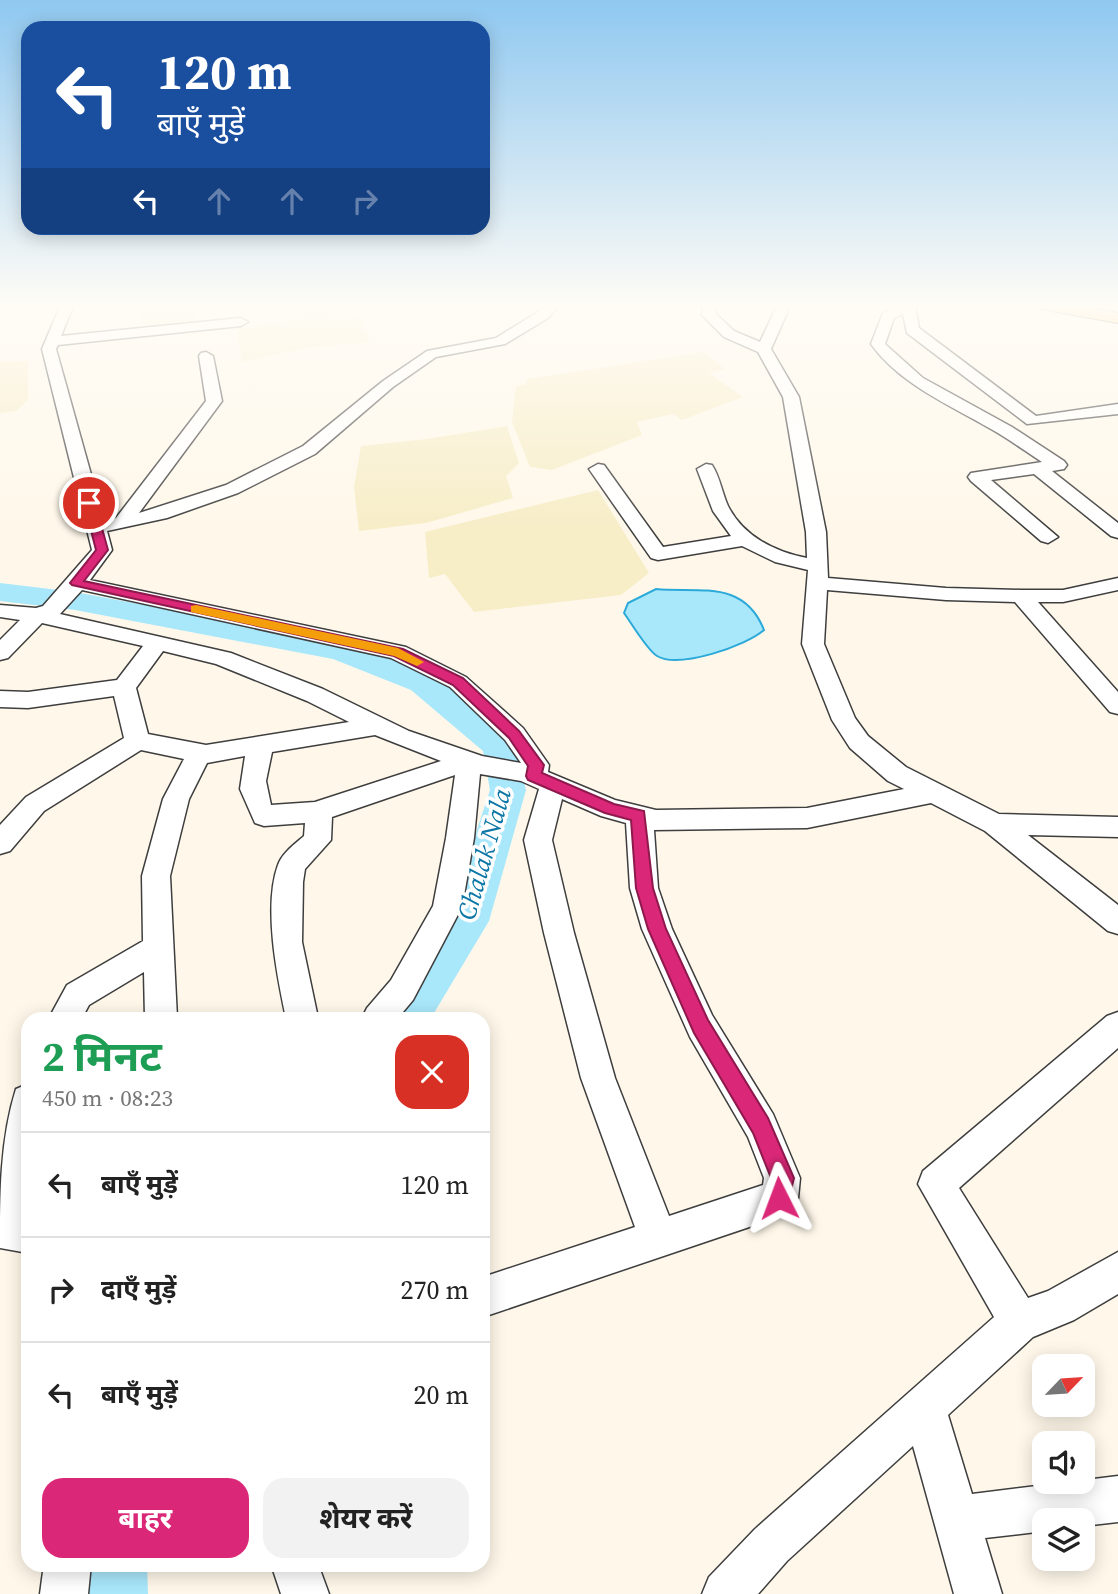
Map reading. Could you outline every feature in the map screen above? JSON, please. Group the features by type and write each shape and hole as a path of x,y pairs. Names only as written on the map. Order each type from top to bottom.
{"street":[{"path":"0,653 74,586 102,550 57,378"},
{"path":"124,522 214,401 210,378"},
{"path":"96,528 160,514 232,489 298,456 352,417 396,378"},
{"path":"781,378 791,397 816,532 817,574 813,644 844,720 859,742 897,774 995,824 1118,922"},
{"path":"915,378 1003,429 1058,465 977,477 1048,537"},
{"path":"976,378 1033,421 1118,409"},
{"path":"1037,468 1118,532"},
{"path":"598,469 658,554 747,539"},
{"path":"706,469 718,502 731,525 756,547 800,564 817,574 946,594 1063,596 1118,584"},
{"path":"74,586 398,652 458,682 514,734 536,765 538,840 559,933 598,1078 659,1239"},
{"path":"1021,596 1118,706"},
{"path":"0,611 44,613 223,658 316,695 400,737 474,763 538,778 610,809 656,820 807,818 931,793"},
{"path":"0,699 28,700 124,687 157,643"},
{"path":"124,687 137,741"},
{"path":"0,843 35,804 137,741 199,753 376,726"},
{"path":"261,745 252,779 255,803 264,816 319,812 334,804 474,763"},
{"path":"161,1012 156,876 176,799 199,753"},
{"path":"383,1012 402,990 447,907 474,763"},
{"path":"301,1012 287,942 289,882 292,865 317,840 319,812"},
{"path":"490,1295 779,1198 782,1178 761,1126 701,1026 657,929 644,888 639,816"},
{"path":"995,824 1118,827"},
{"path":"68,1012 78,995 157,948"},
{"path":"1019,1322 936,1184 1118,1027"},
{"path":"15,1227 21,1132"},
{"path":"726,1594 771,1545 1019,1322 1060,1306 1118,1272"},
{"path":"924,1406 978,1594"},
{"path":"956,1519 1118,1499"},
{"path":"64,1594 67,1572"},
{"path":"297,1572 305,1594"}],"shaded area":[{"path":"0,378 28,378 28,400 16,411 0,413"},
{"path":"717,378 743,397 682,420 673,414 637,422 642,435 552,470 530,467 512,422 516,386 526,384 527,379"},
{"path":"507,426 519,463 506,476 513,498 426,523 359,531 354,487 361,446"},
{"path":"598,490 649,573 621,595 474,612 445,574 429,578 425,532"}],"water":[{"path":"656,589 704,590 732,596 745,603 764,630 743,643 696,658 680,660 657,656 644,643 624,613 628,603"}],"waterway":[{"name":"Chalak Nala","path":"0,592 75,601 340,651 422,682 499,746 508,790 468,921 411,1012"},
{"name":"Chalak Nala","path":"114,1572 115,1594"}],"slow traffic":[{"path":"196,609 398,652 417,662"}],"route":[{"path":"89,503 102,550 76,583 398,652 458,682 514,734 536,765 534,776 610,809 639,816 644,888 657,929 701,1026 761,1126 782,1178 779,1198"}]}
